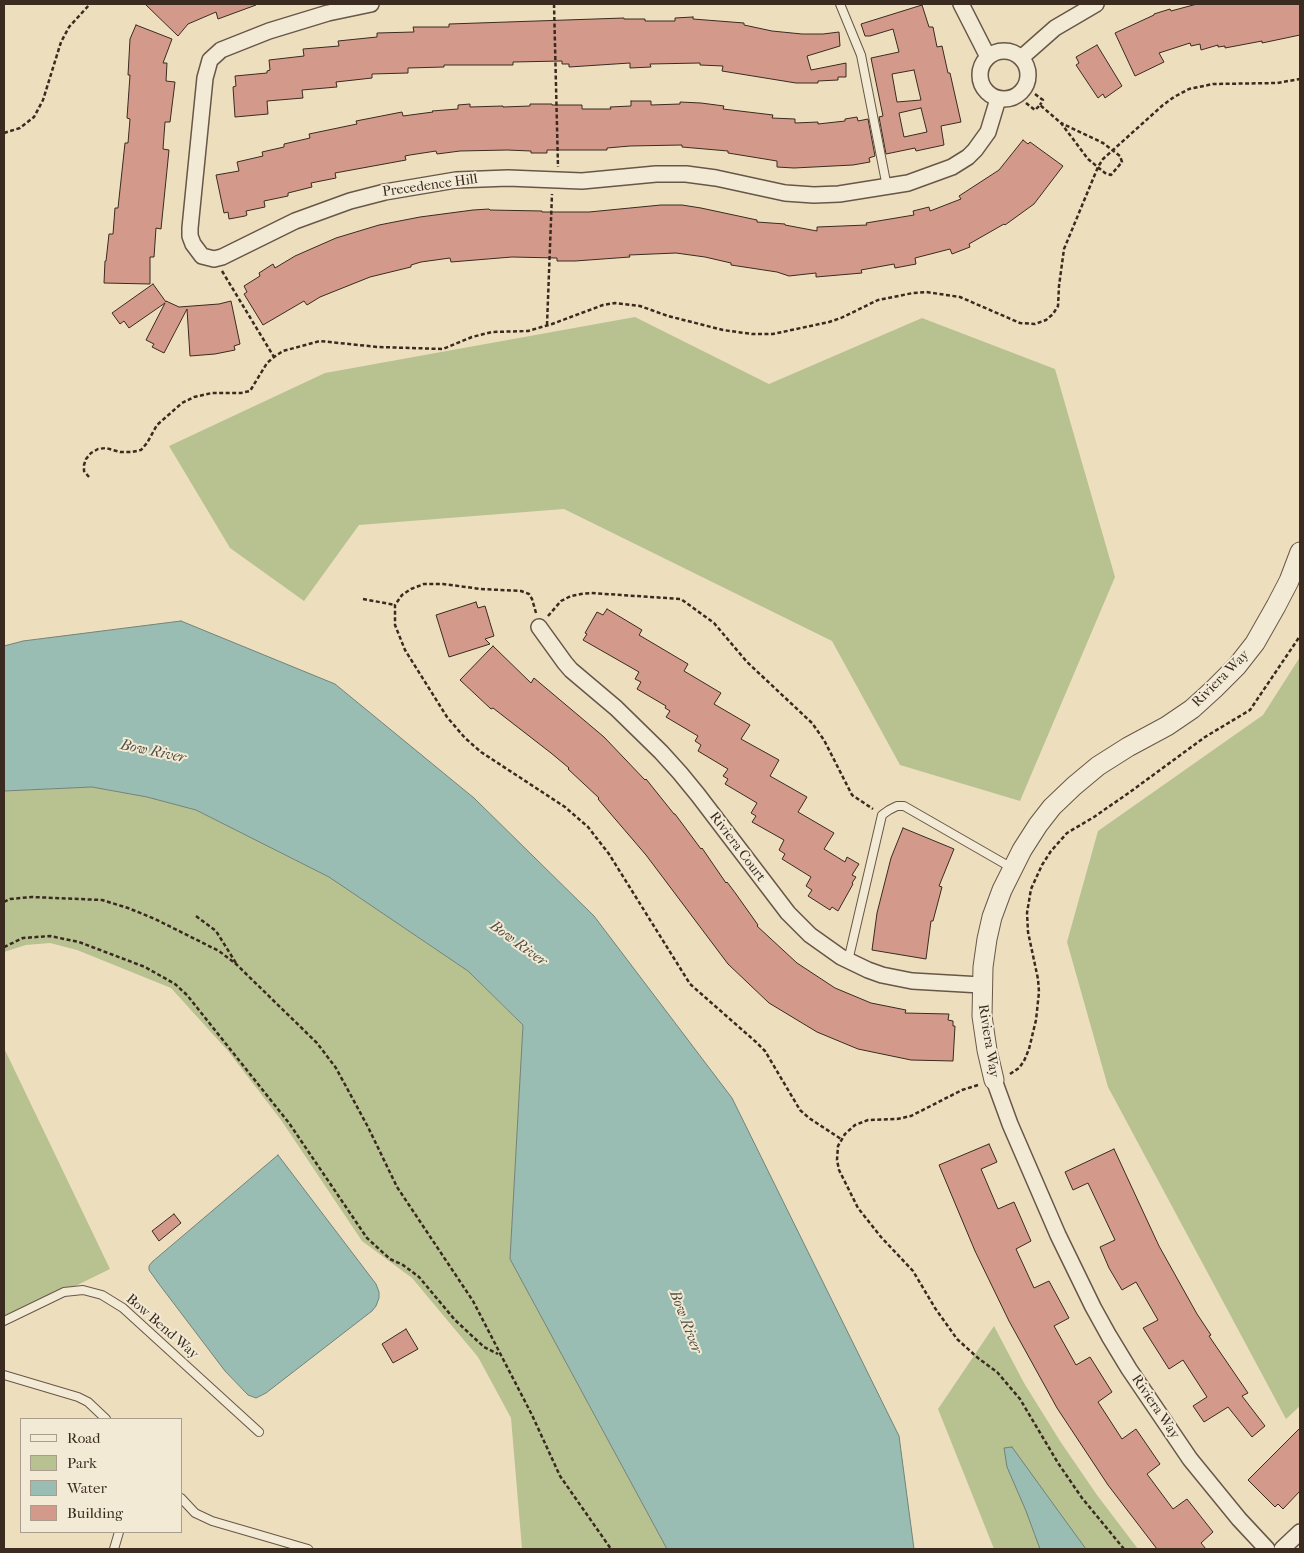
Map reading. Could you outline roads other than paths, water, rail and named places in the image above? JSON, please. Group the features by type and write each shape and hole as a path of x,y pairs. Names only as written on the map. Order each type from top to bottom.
{"street":[{"name":"Precedence Hill","path":"371,4 328,13 270,31 221,50 210,60 205,78 190,228 190,236 197,251 202,256 214,259 222,257 295,221 335,206 385,192 456,180 508,178 582,181 670,173 716,178 802,195 839,194 908,183 952,167 976,150 988,132 998,99"},
{"path":"961,4 988,57"},
{"path":"1021,58 1054,28 1096,4"},
{"path":"1001,51 1015,54 1021,58 1028,72 1025,87 1013,98 1006,100 991,96 981,84 980,69 983,62 988,57 1001,51"},
{"name":"Riviera Way","path":"1267,1549 1239,1520 1190,1459 1129,1369 1093,1307 1058,1235 1010,1124 1002,1076 986,1050 981,985 992,916 1012,868 1038,825 1052,807 1098,766 1167,726 1192,709 1237,666 1255,643 1276,606 1289,581 1300,552"},
{"name":"Riviera Court","path":"539,626 565,664 642,732 680,773 788,913 810,936 825,947 868,970 895,978 929,983 981,985"},
{"path":"1282,1549 1300,1532"}],"lane":[{"path":"840,4 861,55 887,187"},
{"path":"848,960 882,816 889,810 897,806 904,806 1012,868"},
{"name":"Bow Bend Way","path":"4,1321 64,1292 83,1290 102,1295 123,1308 259,1432"},
{"path":"4,1375 78,1396 88,1402 105,1418"},
{"path":"182,1499 195,1512 212,1521 308,1549"},
{"path":"114,1549 119,1533"}],"water":[{"name":"Bow River","path":"181,621 335,684 474,798 594,916 732,1098 899,1436 914,1549 667,1549 510,1259 523,1025 468,971 329,877 196,810 147,797 92,787 4,791 4,646 23,641"},
{"path":"278,1155 376,1284 379,1298 372,1311 266,1393 256,1398 248,1395 225,1371 159,1284 149,1270 149,1266"},
{"path":"1012,1447 1086,1549 1040,1549 1007,1467 1004,1448"}]}
